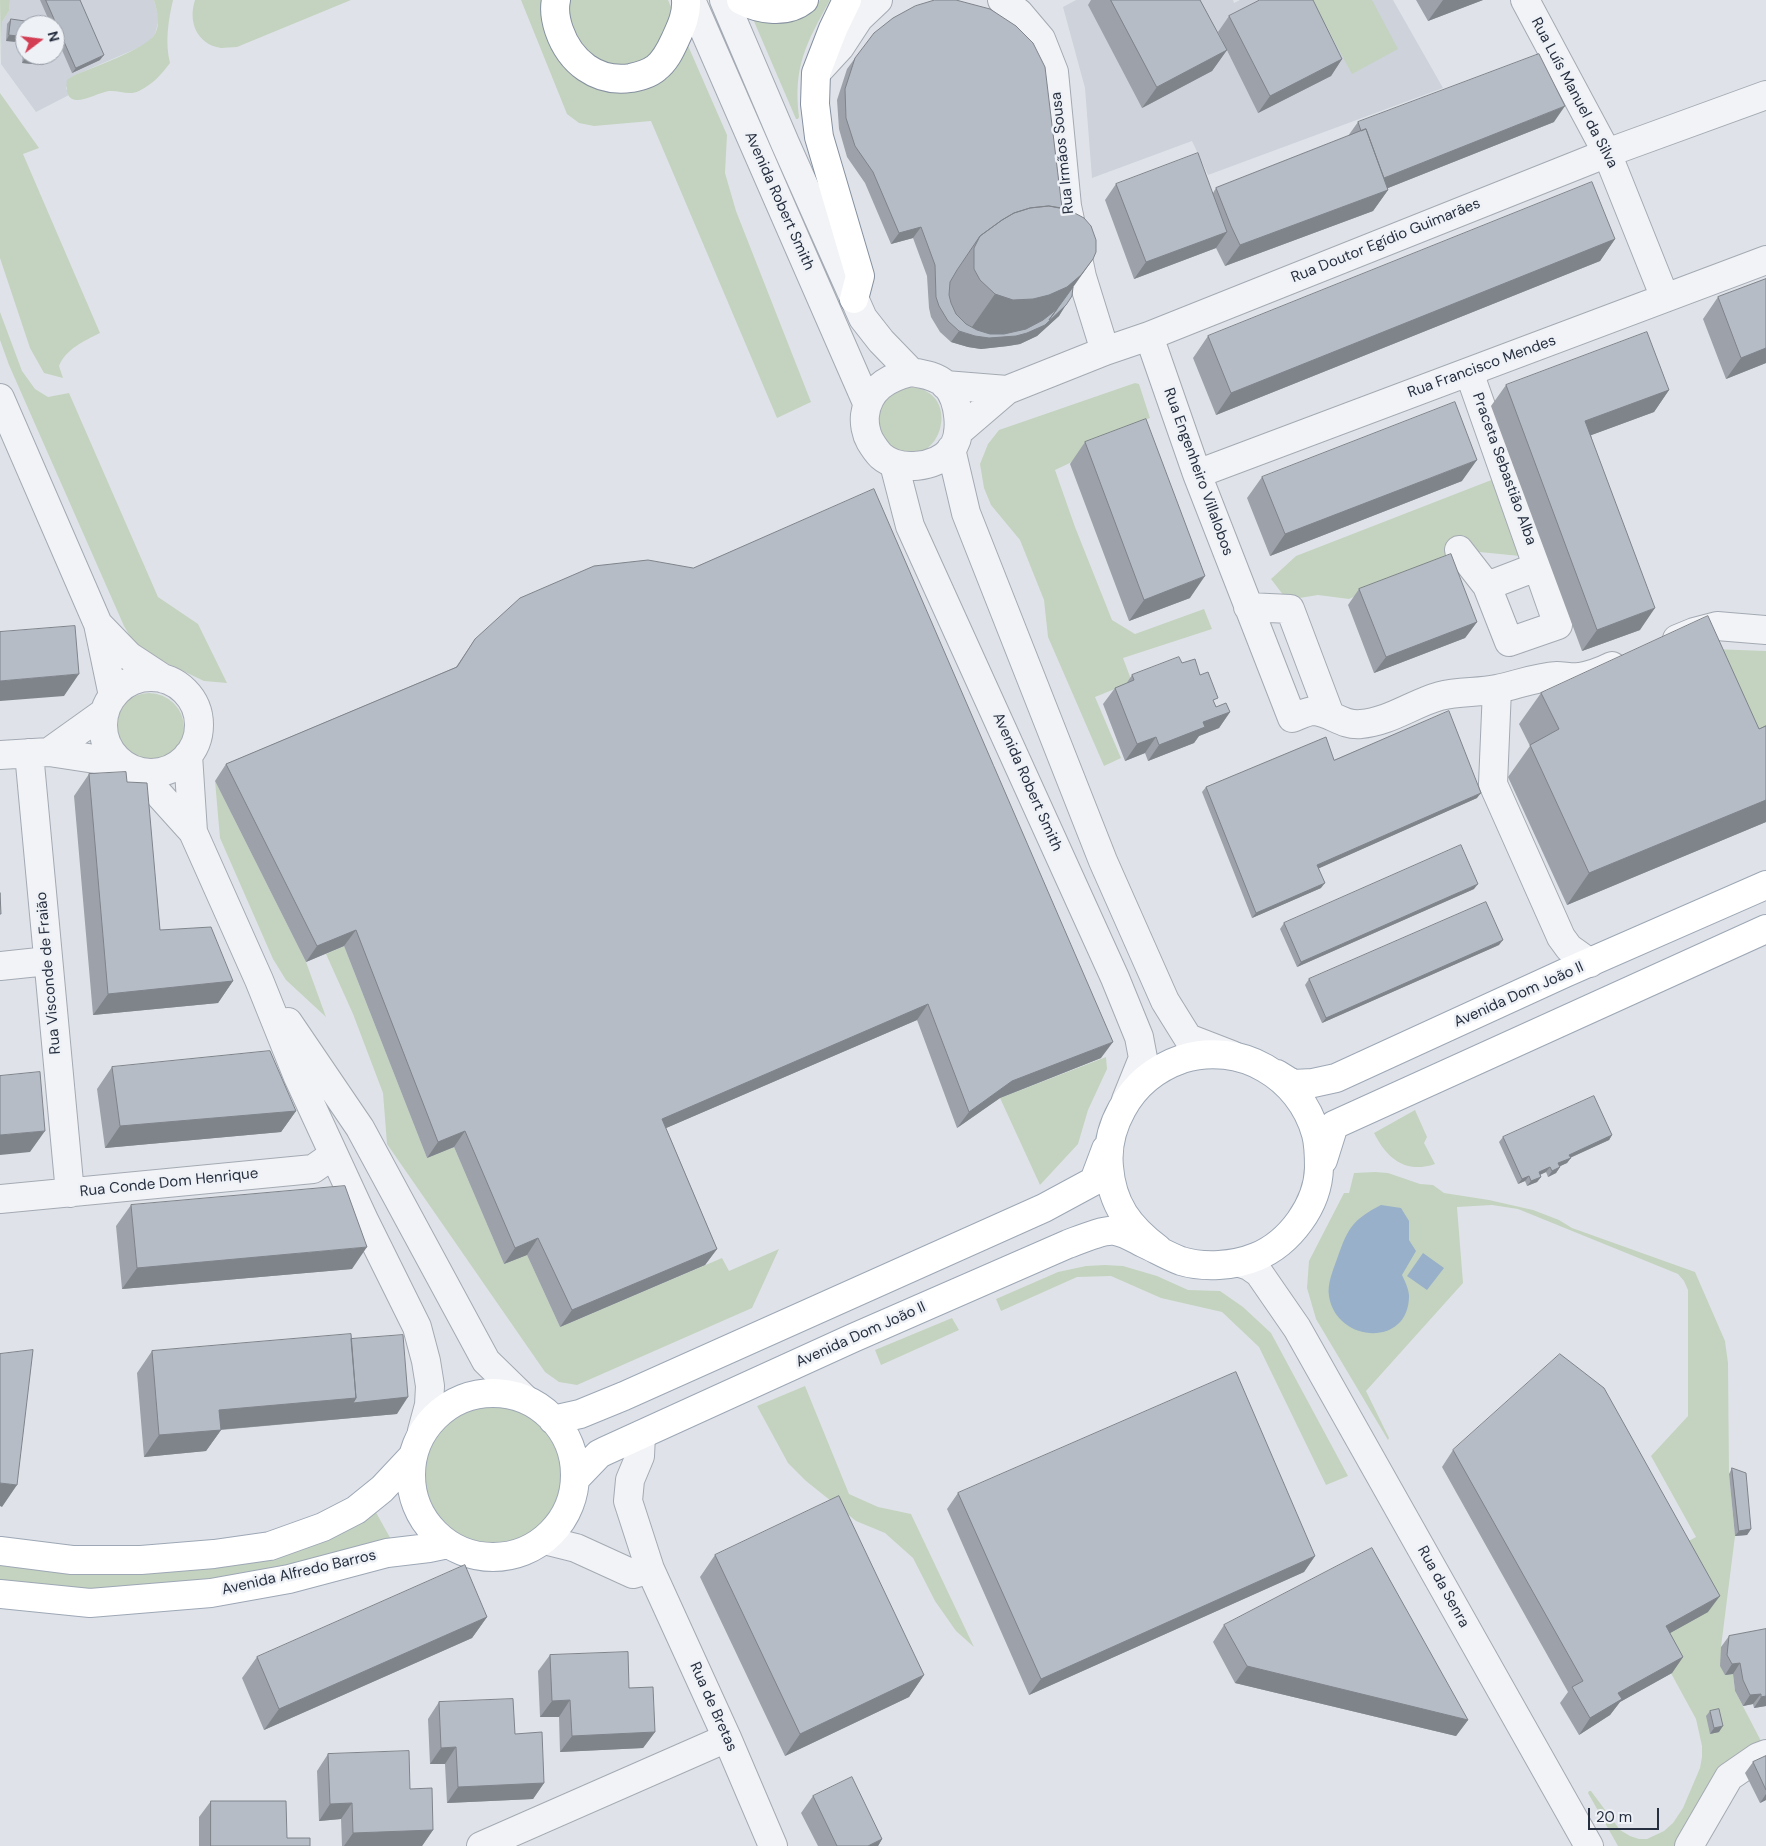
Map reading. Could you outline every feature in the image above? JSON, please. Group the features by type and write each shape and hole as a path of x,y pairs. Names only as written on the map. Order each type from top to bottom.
{"main road":[{"path":"556,0 557,23 563,42 573,57 588,70 606,78 622,79 640,76 655,69 666,58 683,23 686,0"},
{"path":"741,0 761,8 780,9 799,4 804,0"},
{"path":"848,0 833,29 816,73 815,104 819,137 860,276 854,299"},
{"name":"Avenida Dom João II","path":"1270,1070 1293,1084 1313,1083 1336,1078 1565,973 1766,885"},
{"path":"1240,1263 1278,1245 1305,1214 1312,1200 1334,1125 1766,929"},
{"path":"552,1420 580,1414 624,1396 1044,1208 1094,1181 1116,1119 1126,1100 1138,1085 1170,1063 1193,1056 1210,1054 1233,1056 1251,1061 1270,1070 1286,1082 1307,1111 1316,1134 1319,1151 1318,1176"},
{"path":"1110,1139 1108,1159 1110,1181 1117,1202 1127,1220 1141,1236 1158,1250"},
{"name":"Avenida Dom João II","path":"575,1479 599,1454 852,1338 1068,1244 1115,1231 1180,1260 1197,1265 1240,1263"},
{"path":"490,1392 507,1393 524,1398 535,1404 552,1420 562,1430 569,1445 574,1464 575,1479 572,1498 568,1508 558,1525 544,1540 518,1553 508,1556 489,1557 460,1550 448,1544 427,1524 418,1509 413,1495 410,1479 412,1456 422,1431 433,1418 451,1403 467,1396 490,1392"},
{"path":"0,1550 72,1560 141,1560 214,1554 270,1546 323,1527 356,1510 382,1489 412,1456"},
{"name":"Avenida Alfredo Barros","path":"0,1594 90,1603 211,1593 289,1579 387,1554 448,1544"}],"street":[{"name":"Avenida Robert Smith","path":"691,0 866,403"},
{"name":"Avenida Robert Smith","path":"724,0 863,318 881,341 911,372"},
{"path":"816,73 840,47 859,18 878,0"},
{"name":"Rua Irmãos Sousa","path":"1002,0 1019,13 1041,39 1054,72 1067,206 1082,277 1105,351"},
{"name":"Rua Luís Manuel da Silva","path":"1525,0 1607,153 1665,298"},
{"name":"Rua Doutor Egídio Guimarães","path":"955,441 1007,390 1105,351 1149,336 1607,153 1766,95"},
{"name":"Rua Francisco Mendes","path":"1197,474 1766,260"},
{"name":"Rua Engenheiro Villalobos","path":"1149,336 1197,474 1292,718 1313,711 1330,715 1343,723 1361,724 1380,720 1439,696 1458,692 1497,690 1537,679 1557,676 1579,677 1598,673 1694,632 1717,626 1766,630"},
{"path":"955,441 936,460 929,463 913,467 894,464 882,457 867,436 864,420 866,403 874,390 881,384 895,376 911,372 930,376 945,385 954,398 958,414 955,441 966,513 1103,861 1165,1001 1188,1038 1233,1056"},
{"name":"Praceta Sebastião Alba","path":"1459,550 1488,586 1510,642 1558,625 1539,566 1469,372"},
{"name":"Rua Doutor Egídio Guimarães","path":"945,385 1007,390"},
{"path":"0,398 98,624 109,704 103,726 105,740 112,753 130,767 193,832 259,980 298,1077 364,1222 417,1327 430,1386 429,1405 422,1431"},
{"name":"Avenida Robert Smith","path":"894,464 910,526 1103,951 1139,1036 1143,1058 1126,1100"},
{"path":"1488,586 1539,566"},
{"path":"1248,606 1290,609 1330,715"},
{"path":"0,755 39,752 130,767 152,773 166,771 178,765 188,755 197,738 198,724 196,710 190,698 180,687 129,656 98,624"},
{"path":"39,752 109,704 123,686 136,679 150,677 164,679"},
{"path":"1497,690 1493,784 1562,937 1569,948 1590,963"},
{"name":"Rua Visconde de Fraião","path":"39,752 48,962 70,1193"},
{"path":"188,755 193,832"},
{"path":"1562,937 1565,950 1565,973"},
{"path":"0,966 48,962"},
{"path":"259,980 360,1128 486,1361 524,1398"},
{"name":"Rua Conde Dom Henrique","path":"0,1199 313,1168 333,1154"},
{"name":"Rua da Senra","path":"1298,1328 1280,1281 1276,1266 1276,1256 1305,1214"},
{"name":"Rua da Senra","path":"1240,1263 1249,1266 1258,1273 1298,1328 1590,1846"},
{"name":"Rua de Bretas","path":"641,1435 640,1456 630,1480 628,1501 650,1569 727,1738 773,1846"},
{"path":"544,1540 576,1548 633,1574 650,1569"},
{"path":"481,1846 727,1738"},
{"path":"1689,1846 1730,1777 1758,1757 1766,1754"}],"shaded area":[{"path":"10,0 154,0 159,19 155,34 147,44 73,76 66,88 69,95 36,112 1,64 2,22 9,11"},
{"path":"1076,0 1233,0 1234,3 1240,0 1393,0 1443,88 1208,175 1192,141 1092,178 1085,88 1063,7"}],"green space":[{"path":"0,0 10,0 9,11 2,22 1,64"},
{"path":"154,0 173,0 168,32 170,63 156,79 139,91 128,93 109,91 81,100 75,100 70,97 67,91 67,80 130,52 150,40 157,30 158,21"},
{"path":"195,0 351,0 237,47 221,48 205,42 196,30 193,16"},
{"path":"521,0 545,0 591,85 686,41 727,135 725,173 736,211 811,402 777,418 651,121 594,126 579,123 567,114"},
{"path":"566,0 668,0 674,14 665,45 636,68 594,62 572,38"},
{"path":"820,0 830,0 803,56 798,83 799,117 796,119 753,19 815,5"},
{"path":"1312,0 1372,0 1398,49 1352,74"},
{"path":"0,93 39,148 23,154 100,333 76,346 66,355 59,366 63,378 44,373 30,348 0,258"},
{"path":"0,312 22,371 35,389 48,397 69,393 158,597 198,624 227,683 204,681 160,660 134,643 124,626 9,365 0,340"},
{"path":"1135,383 1139,384 1150,418 1090,440 1093,452 1055,470 1075,527 1112,620 1135,634 1204,609 1212,629 1123,658 1132,682 1095,697 1121,758 1104,766 1048,637 1044,600 1020,540 991,505 984,488 980,464 988,444 999,430"},
{"path":"906,387 925,390 936,400 941,413 940,427 935,441 925,450 911,454 891,447 877,428 879,411 883,401 886,397"},
{"path":"1494,479 1520,556 1459,550 1349,599 1318,595 1287,600 1271,579 1296,556"},
{"path":"1712,649 1766,651 1766,747"},
{"path":"156,693 169,699 178,708 182,714 184,728 182,742 174,753 163,761 142,763 135,761 124,753 116,742 114,721 116,714 124,703 135,695"},
{"path":"215,781 306,962 326,1017 286,980 273,959 220,838"},
{"path":"344,946 427,1158 454,1147 504,1264 527,1255 560,1327 722,1258 729,1271 779,1249 752,1308 577,1385 559,1382 545,1372 387,1144 383,1093 353,1014 326,954"},
{"path":"1106,1057 1107,1069 1088,1110 1078,1144 1040,1185 1000,1098"},
{"path":"1415,1110 1427,1137 1424,1143 1435,1164 1425,1167 1415,1167 1398,1162 1385,1150 1374,1133"},
{"path":"1354,1173 1388,1173 1420,1184 1433,1185 1444,1193 1489,1200 1533,1210 1559,1220 1572,1228 1695,1272 1725,1341 1728,1363 1729,1474 1735,1536 1721,1647 1725,1675 1733,1674 1735,1691 1761,1741 1679,1846 1618,1846 1588,1793 1591,1791 1620,1830 1639,1839 1647,1839 1664,1831 1673,1823 1683,1808 1700,1768 1702,1746 1696,1719 1654,1642 1674,1549 1696,1537 1651,1456 1688,1416 1688,1290 1684,1281 1678,1274 1518,1209 1492,1205 1457,1207 1463,1283 1366,1391 1389,1438 1388,1440 1316,1319 1307,1288 1309,1261 1344,1193 1349,1193"},
{"path":"1086,1266 1123,1266 1157,1276 1188,1290 1220,1291 1243,1307 1271,1333 1348,1476 1326,1485 1259,1347 1222,1312 1161,1298 1111,1276 1077,1277 1001,1311 996,1299 1058,1272"},
{"path":"952,1318 959,1330 881,1365 875,1350"},
{"path":"805,1386 849,1494 878,1507 911,1514 974,1647 956,1631 935,1601 913,1558 885,1533 856,1521 806,1481 788,1463 757,1406"},
{"path":"493,1402 521,1407 545,1423 561,1447 566,1475 561,1503 545,1527 521,1543 493,1548 465,1543 441,1527 425,1503 420,1475 425,1447 441,1423 465,1407"},
{"path":"373,1507 393,1543 259,1575 180,1587 79,1589 0,1581 0,1565 77,1572 180,1568"}],"water":[{"path":"1381,1205 1401,1208 1409,1221 1409,1240 1416,1251 1402,1275 1409,1294 1406,1313 1397,1325 1386,1331 1372,1333 1357,1330 1344,1323 1334,1312 1329,1296 1329,1287 1348,1232 1363,1215"},
{"path":"1423,1253 1444,1268 1427,1290 1407,1276"}],"building":[{"path":"46,0 80,0 104,55 76,68 65,43 65,15 53,15"},
{"path":"935,0 956,0 990,9 1016,26 1033,43 1045,67 1062,208 1049,206 1030,208 1014,213 980,236 950,282 949,295 956,314 966,324 990,334 1004,334 1026,329 1043,320 1057,309 1073,287 1072,296 1066,305 1045,325 1027,333 1016,336 989,338 975,336 959,331 948,321 936,297 935,265 921,227 899,233 873,172 855,146 846,118 845,89 855,58 874,33 893,18 915,6"},
{"path":"1111,0 1200,0 1227,50 1157,87"},
{"path":"1260,0 1313,0 1342,59 1270,96 1229,16"},
{"path":"11,19 15,20 15,36 9,35"},
{"path":"1539,54 1565,106 1384,178 1366,129 1361,131 1358,122"},
{"path":"1366,129 1388,190 1240,245 1216,188"},
{"path":"1198,153 1227,232 1146,262 1116,184"},
{"path":"1592,182 1615,239 1231,393 1208,336"},
{"path":"1049,206 1069,210 1084,218 1091,226 1096,240 1096,252 1093,259 1081,275 1067,287 1049,295 1033,299 1013,300 995,294 980,280 974,269 974,248 980,236 1014,213 1030,208"},
{"path":"1766,279 1766,348 1741,358 1718,297"},
{"path":"1647,332 1669,390 1585,421 1655,608 1597,630 1506,385"},
{"path":"1455,402 1477,460 1285,534 1262,477"},
{"path":"1146,419 1205,576 1144,600 1085,442"},
{"path":"874,489 1113,1042 1012,1081 969,1112 928,1004 662,1119 717,1249 572,1310 538,1238 515,1248 465,1131 438,1142 356,930 317,946 226,764 457,667 475,639 520,598 594,566 648,560 693,568"},
{"path":"1451,554 1477,622 1386,657 1359,589"},
{"path":"1708,616 1759,729 1766,726 1766,800 1589,873 1530,745 1559,729 1541,693"},
{"path":"75,626 79,674 0,681 0,632"},
{"path":"1179,657 1182,663 1195,659 1200,675 1208,672 1218,698 1213,700 1216,707 1226,703 1230,712 1203,722 1205,727 1159,745 1156,737 1137,744 1115,688 1134,680 1132,675"},
{"path":"1449,711 1481,793 1317,865 1325,883 1256,913 1206,787 1326,737 1334,760"},
{"path":"126,772 127,782 147,783 160,930 211,927 233,981 108,994 89,774"},
{"path":"1461,845 1478,884 1301,962 1284,923"},
{"path":"1486,902 1503,940 1326,1018 1309,979"},
{"path":"270,1051 296,1111 120,1126 112,1067"},
{"path":"40,1072 45,1131 0,1135 0,1076"},
{"path":"1594,1096 1612,1135 1569,1155 1571,1158 1558,1163 1560,1167 1552,1171 1550,1167 1539,1172 1541,1177 1531,1181 1529,1176 1522,1179 1503,1137"},
{"path":"345,1186 367,1247 137,1268 131,1205"},
{"path":"351,1334 356,1398 219,1410 221,1430 159,1435 152,1351"},
{"path":"403,1335 408,1397 353,1403 356,1398 351,1339"},
{"path":"33,1350 17,1485 0,1483 0,1354"},
{"path":"1560,1354 1604,1388 1720,1596 1666,1626 1683,1657 1618,1693 1622,1699 1590,1718 1572,1687 1583,1681 1453,1450"},
{"path":"1236,1372 1315,1556 1041,1679 958,1493"},
{"path":"1732,1468 1746,1473 1751,1529 1739,1531"},
{"path":"839,1496 924,1675 800,1734 715,1555"},
{"path":"1372,1548 1468,1720 1247,1666 1224,1625"},
{"path":"465,1565 487,1617 279,1709 257,1657"},
{"path":"1766,1629 1766,1696 1761,1697 1761,1694 1750,1695 1743,1680 1740,1663 1732,1664 1727,1655 1729,1636"},
{"path":"628,1652 629,1688 653,1687 655,1732 572,1736 570,1700 552,1701 550,1655"},
{"path":"513,1699 515,1734 542,1732 544,1783 458,1787 456,1747 441,1748 439,1702"},
{"path":"1719,1709 1723,1726 1714,1728 1710,1711"},
{"path":"409,1751 410,1789 432,1788 433,1830 353,1833 352,1803 330,1804 328,1754"},
{"path":"1766,1756 1766,1790 1753,1762"},
{"path":"852,1777 882,1839 868,1846 837,1846 813,1796"},
{"path":"211,1801 286,1801 287,1838 310,1838 310,1846 211,1846"}]}
